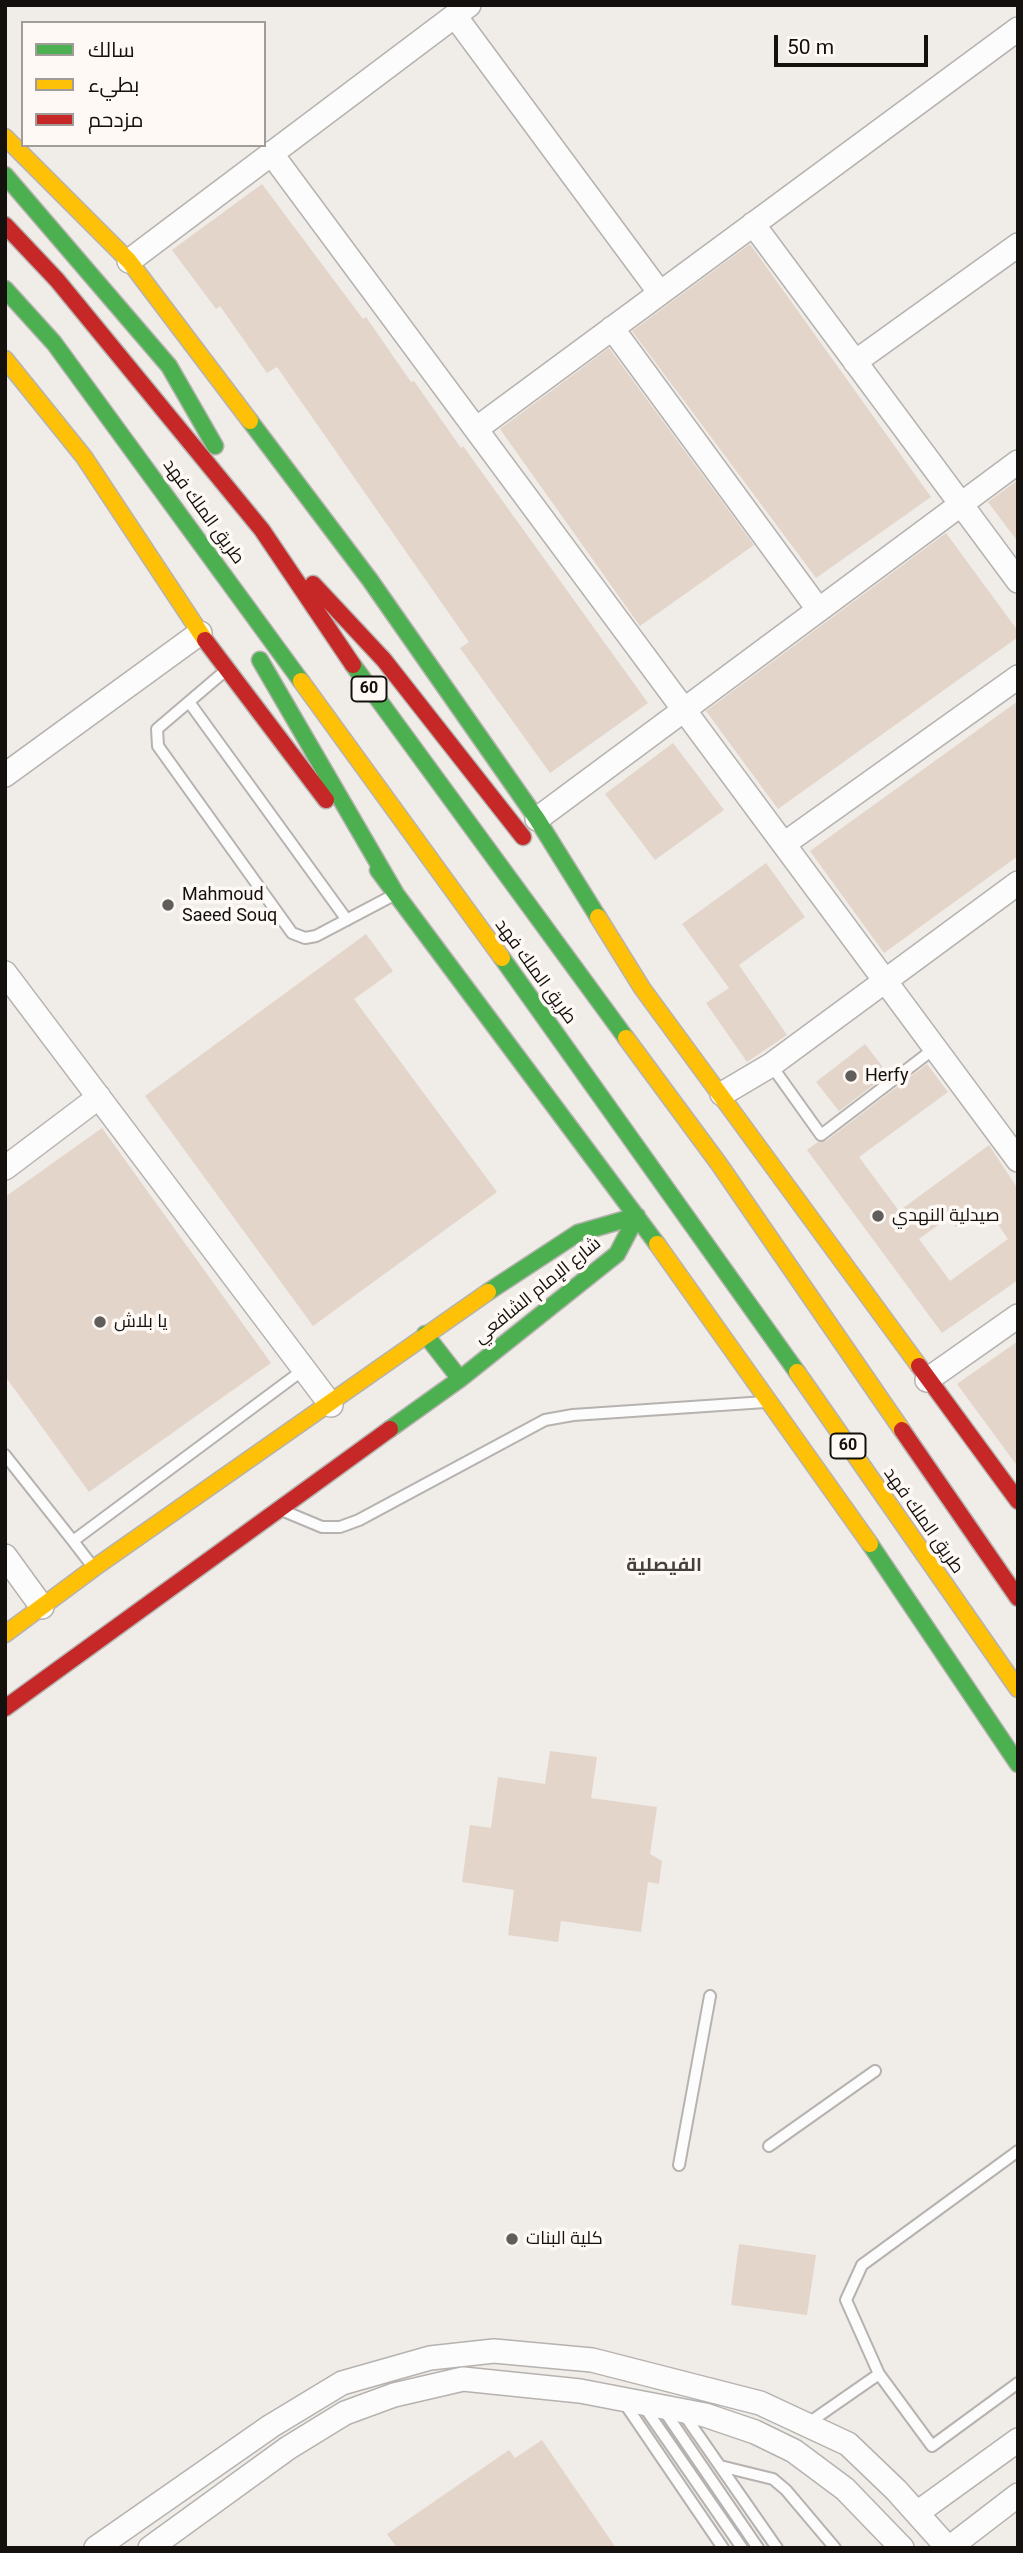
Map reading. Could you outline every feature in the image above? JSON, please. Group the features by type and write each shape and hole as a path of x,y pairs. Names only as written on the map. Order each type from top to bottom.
{"main road":[{"path":"5,137 129,261 370,580 537,819 642,988"},
{"path":"5,175 169,366 262,530 384,660 530,846"},
{"name":"طريق الملك فهد","path":"5,225 57,280 262,530 368,687 719,1164 1018,1598"},
{"name":"طريق الملك فهد","path":"5,289 54,343 139,457 678,1202 1018,1689"},
{"path":"5,359 84,457 200,633 637,1216 932,1632 1018,1764"},
{"path":"139,457 396,894"},
{"path":"548,868 722,1094 927,1380 1017,1499"},
{"name":"شارع الإمام الشافعي","path":"5,1634 94,1568 331,1405 425,1334 578,1233 637,1216"},
{"name":"شارع الإمام الشافعي","path":"5,1708 277,1508 460,1378 617,1254 637,1216"},
{"path":"425,1334 460,1378"},
{"path":"932,1632 1018,1743"}],"street":[{"path":"129,261 462,11 660,293"},
{"path":"476,429 1018,29"},
{"path":"271,153 1018,1160"},
{"path":"753,224 1018,581"},
{"path":"855,362 1018,245"},
{"path":"612,328 818,609"},
{"path":"537,819 1018,462"},
{"path":"5,775 200,633"},
{"path":"784,844 1018,677"},
{"path":"722,1094 771,1065 1018,883"},
{"path":"5,972 331,1405"},
{"path":"5,1168 99,1097"},
{"path":"927,1380 1018,1316"},
{"path":"5,1556 43,1607"},
{"path":"96,2548 271,2426 342,2384 430,2358 494,2351 592,2360 760,2403 848,2444 948,2548 1018,2495"},
{"path":"621,2367 644,2403"},
{"path":"150,2548 288,2448 345,2413 394,2395 463,2379 644,2403 743,2428 794,2451 845,2489 900,2547"},
{"path":"271,2426 288,2448"},
{"path":"917,2513 1018,2440"}],"lane":[{"path":"228,669 157,729 158,747 292,933 304,938 316,936 396,894"},
{"path":"189,702 347,920"},
{"path":"771,1065 821,1135 935,1048"},
{"path":"73,1541 303,1370"},
{"path":"277,1508 322,1527 340,1527 359,1520 545,1420 573,1415 771,1402"},
{"path":"5,1455 94,1568"},
{"path":"679,2165 710,1996"},
{"path":"769,2146 875,2071"},
{"path":"1018,2151 862,2265 846,2300 879,2374 932,2446 1018,2383"},
{"path":"807,2424 879,2374"},
{"path":"644,2403 720,2466 777,2548"},
{"path":"644,2403 723,2548"},
{"path":"644,2403 742,2548"},
{"path":"644,2403 758,2548"},
{"path":"720,2466 773,2479 786,2490 835,2548"}],"building":[{"path":"262,184 363,319 366,317 461,448 463,446 648,703 550,773 460,648 469,642 277,367 267,373 220,306 216,309 172,250"},
{"path":"750,244 931,497 816,578 632,331"},
{"path":"609,348 754,545 640,626 500,429"},
{"path":"1018,480 1018,542 988,502"},
{"path":"946,533 1018,631 1018,637 778,809 706,711"},
{"path":"1018,701 1018,856 884,953 810,851"},
{"path":"673,743 724,810 655,860 605,794"},
{"path":"766,863 805,917 739,965 787,1035 747,1062 706,1003 729,988 682,924"},
{"path":"366,934 393,971 354,999 497,1192 313,1326 145,1096"},
{"name":"Herfy","path":"865,1044 888,1074 839,1111 816,1082"},
{"path":"927,1064 948,1092 859,1157 899,1211 989,1145 1018,1189 1018,1280 942,1333 807,1150 818,1142 826,1141","holes":["976,1213 980,1220 990,1213 1008,1239 950,1281 919,1239 949,1217 956,1227"]},
{"path":"102,1128 271,1363 89,1492 5,1376 5,1197"},
{"path":"1018,1341 1018,1467 957,1384"},
{"path":"550,1751 597,1757 591,1798 657,1807 650,1854 662,1861 659,1884 648,1882 641,1932 561,1921 558,1942 508,1935 514,1890 462,1882 470,1825 491,1828 498,1777 545,1784"},
{"path":"739,2244 816,2255 807,2315 731,2305"},
{"path":"542,2440 616,2548 397,2548 387,2534 509,2450 515,2458"}],"traffic: fast":[{"path":"5,175 169,366 215,446"},
{"path":"5,289 54,343 301,681"},
{"path":"250,421 370,580 537,819 598,917"},
{"path":"260,660 396,894"},
{"path":"353,665 626,1038"},
{"path":"378,870 657,1244"},
{"path":"502,958 797,1372"},
{"path":"488,1292 578,1233 637,1216"},
{"path":"390,1429 460,1379 617,1254 637,1216"},
{"path":"425,1334 460,1379"},
{"path":"870,1544 1018,1764"}],"traffic: slow":[{"path":"5,137 129,261 250,421"},
{"path":"5,359 84,457 205,640"},
{"path":"301,681 502,958"},
{"path":"598,917 642,988 919,1366"},
{"path":"626,1038 719,1164 902,1430"},
{"path":"657,1244 870,1544"},
{"path":"5,1634 94,1568 488,1292"},
{"path":"797,1372 1018,1689"}],"traffic: jam":[{"path":"5,225 57,280 262,530 353,665"},
{"path":"313,584 384,660 523,837"},
{"path":"205,640 326,800"},
{"path":"919,1366 1018,1501"},
{"path":"5,1708 390,1429"},
{"path":"902,1430 1018,1598"}],"place":[{"name":"Mahmoud Saeed Souq","path":"168,905"},
{"name":"Herfy","path":"851,1076"},
{"name":"صيدلية النهدي","path":"878,1216"},
{"name":"يا بلاش","path":"100,1322"},
{"name":"كلية البنات","path":"512,2239"}],"district":[{"name":"الفيصلية","path":"664,1566"}]}
